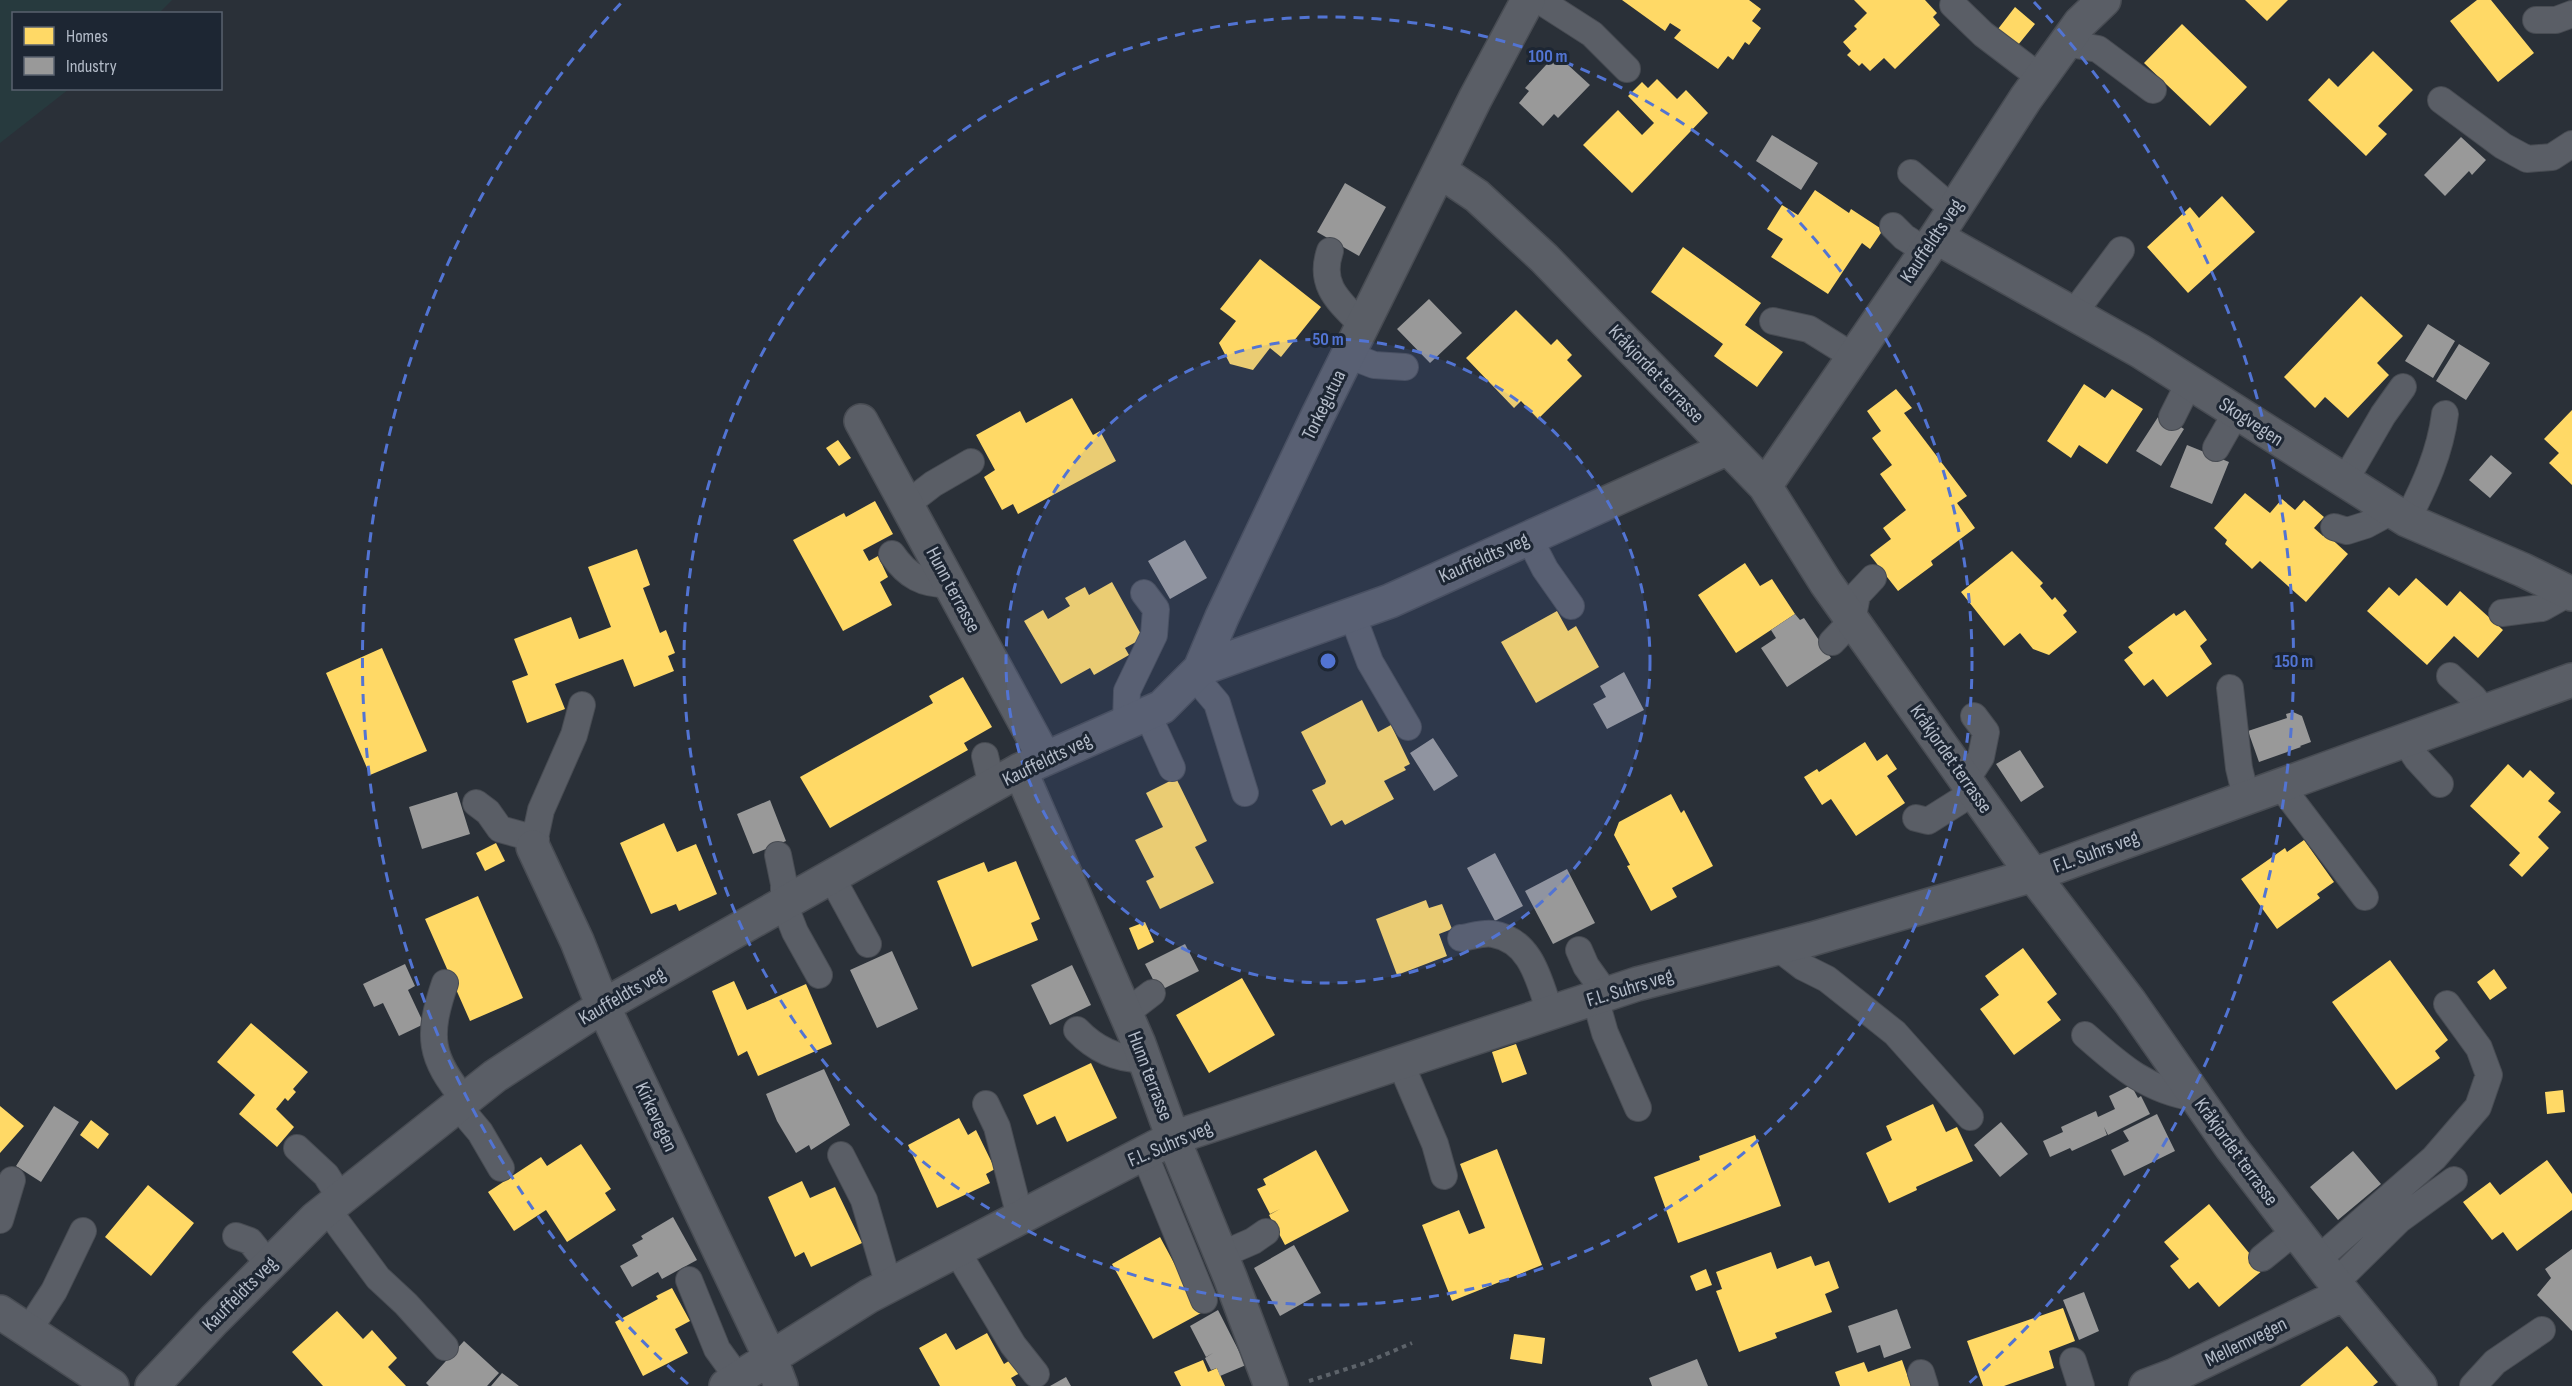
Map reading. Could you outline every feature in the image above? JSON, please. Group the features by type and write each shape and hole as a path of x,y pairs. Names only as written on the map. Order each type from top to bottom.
{"street":[{"name":"Torkegutua","path":"1145,714 1197,673 1362,325 1528,0"},
{"name":"Kauffeldts veg","path":"1765,486 1954,210 2041,78 2080,23 2104,0"},
{"name":"Kråkjordet terrasse","path":"1440,171 1477,196 1544,258 1765,486 1842,631 1970,786 2033,875 2130,1002 2196,1098 2332,1279 2420,1386"},
{"name":"Skogvegen","path":"1931,244 2073,314 2140,351 2399,515 2571,594"},
{"name":"Hunn terrasse","path":"861,421 950,584 1033,765 1145,1059 1159,1145 1221,1255 1271,1386"},
{"name":"Kauffeldts veg","path":"1197,673 1390,601 1728,448"},
{"name":"F.L. Suhrs veg","path":"732,1382 776,1371 869,1296 1159,1145 1637,984 1778,948 2033,875 2485,712 2569,687"},
{"name":"Kauffeldts veg","path":"152,1386 269,1265 334,1204 495,1076 603,1006 832,878 989,771 1033,765 1145,714"},
{"name":"Kirkevegen","path":"535,843 603,1006 776,1371"},
{"name":"Mellemvegen","path":"2146,1386 2175,1375 2332,1279"},
{"path":"0,1312 111,1386"}],"lane":[{"path":"1539,0 1592,34 1627,69"},
{"path":"1953,4 1983,34 2041,78"},
{"path":"2536,20 2556,20 2572,14"},
{"path":"2066,43 2098,49 2153,90"},
{"path":"2441,100 2503,146 2527,159 2552,157 2572,144"},
{"path":"1911,173 1954,210"},
{"path":"1893,226 1904,237 1931,244"},
{"path":"2073,314 2121,250"},
{"path":"1330,251 1325,266 1333,296 1362,325"},
{"path":"1773,321 1809,328 1854,357"},
{"path":"1348,355 1374,365 1405,367"},
{"path":"2172,417 2189,383"},
{"path":"2344,482 2383,415 2403,387"},
{"path":"2216,448 2236,413"},
{"path":"2334,527 2347,531 2399,515 2428,480 2443,436 2445,414"},
{"path":"906,504 933,484 970,462"},
{"path":"1529,538 1545,569 1571,606"},
{"path":"892,554 902,570 931,585 950,584"},
{"path":"1842,631 1857,596 1873,578"},
{"path":"1144,593 1156,609 1154,635 1127,692 1145,714 1172,768"},
{"path":"2502,613 2542,608 2571,594"},
{"path":"1352,614 1370,662 1408,727"},
{"path":"1197,673 1217,703 1245,793"},
{"path":"2450,676 2473,697 2485,712"},
{"path":"2230,688 2239,768 2246,797"},
{"path":"476,803 488,812 500,829 535,843 541,810 574,735 582,705"},
{"path":"1916,818 1928,821 1970,786 1981,757 1986,732 1974,716"},
{"path":"2405,741 2416,759 2440,784"},
{"path":"2280,785 2365,897"},
{"path":"778,855 784,884 784,904 795,932 819,975"},
{"path":"832,878 868,944"},
{"path":"1461,938 1492,933 1521,946 1534,967 1550,1012"},
{"path":"1778,948 1803,967 1827,979 1895,1033 1970,1117"},
{"path":"1579,950 1600,996 1605,1034 1638,1108"},
{"path":"445,983 435,1014 433,1047 461,1103 501,1168"},
{"path":"1126,1013 1152,993"},
{"path":"2332,1279 2478,1107 2489,1075 2479,1048 2447,1004"},
{"path":"1077,1030 1088,1042 1110,1054 1129,1060 1145,1059"},
{"path":"2085,1035 2140,1079 2173,1095 2196,1098"},
{"path":"1400,1062 1435,1144 1443,1176"},
{"path":"986,1104 997,1127 1020,1217"},
{"path":"1159,1145 1204,1300"},
{"path":"297,1148 326,1175 334,1204 378,1278 406,1304 445,1347"},
{"path":"842,1155 864,1200 889,1286"},
{"path":"0,1220 12,1180"},
{"path":"2332,1279 2399,1220 2454,1180"},
{"path":"28,1331 54,1291 83,1231"},
{"path":"1221,1255 1253,1241 1266,1232"},
{"path":"2262,1258 2283,1241 2298,1234"},
{"path":"236,1236 250,1241 269,1265"},
{"path":"956,1250 1012,1345 1036,1374"},
{"path":"690,1281 732,1382"},
{"path":"2473,1386 2495,1362 2542,1330"},
{"path":"2073,1361 2081,1386"}],"path":[{"path":"1301,1386 1317,1377 1365,1363 1413,1343"}],"green space":[{"path":"0,0 172,0 160,12 12,12 12,90 68,90 0,143"}],"building: Homes":[{"path":"1622,0 1749,0 1761,9 1752,21 1761,28 1749,45 1745,42 1733,60 1728,56 1718,69 1674,38 1681,30 1670,23 1665,31"},
{"path":"1854,0 1925,0 1937,13 1933,17 1940,25 1895,69 1884,58 1870,71 1862,63 1859,66 1847,55 1851,51 1843,42 1857,29 1854,26 1867,13"},
{"path":"2245,0 2288,0 2267,21"},
{"path":"2477,0 2491,0 2534,53 2498,82 2450,21"},
{"path":"2015,7 2035,24 2018,45 1998,29"},
{"path":"2182,24 2247,87 2210,126 2144,63"},
{"path":"2373,51 2413,90 2378,126 2387,134 2366,156 2308,100 2329,78 2338,87"},
{"path":"1657,79 1677,99 1686,90 1708,113 1632,193 1583,145 1618,110 1642,135 1654,123 1628,96 1642,82 1648,88"},
{"path":"1815,190 1849,213 1851,209 1883,230 1870,249 1862,243 1828,294 1771,257 1783,239 1767,229 1782,205 1798,215"},
{"path":"2222,196 2255,232 2188,293 2147,247 2190,207 2199,218"},
{"path":"1683,247 1761,303 1745,325 1783,352 1757,387 1714,356 1723,344 1651,292"},
{"path":"1260,259 1321,307 1281,357 1270,348 1253,370 1230,364 1219,343 1236,321 1220,309"},
{"path":"2361,296 2403,336 2377,363 2389,375 2348,418 2325,397 2315,408 2284,377"},
{"path":"1516,310 1551,345 1557,339 1572,355 1567,360 1582,376 1538,419 1521,401 1514,408 1466,358"},
{"path":"2084,384 2105,398 2112,389 2143,409 2107,464 2079,445 2071,458 2047,441"},
{"path":"1896,389 1912,408 1904,413 1967,496 1957,503 1975,528 1931,561 1933,565 1898,591 1870,555 1891,539 1883,528 1906,510 1880,474 1892,465 1872,438 1881,431 1867,411"},
{"path":"1072,398 1093,435 1100,431 1116,461 1018,514 1013,504 1002,510 984,477 995,470 976,435 1020,411 1026,423"},
{"path":"2572,410 2572,485 2549,463 2559,453 2544,439"},
{"path":"838,440 851,458 839,466 826,448"},
{"path":"2245,493 2270,513 2282,499 2295,510 2304,500 2324,517 2314,528 2323,536 2325,533 2348,554 2306,602 2260,561 2252,569 2225,544 2227,540 2214,528"},
{"path":"875,501 893,534 863,550 869,561 878,556 888,577 880,582 892,605 843,631 793,540 844,513 846,517"},
{"path":"637,549 650,585 643,588 660,633 666,630 675,653 668,656 674,671 634,687 623,659 555,684 565,709 527,723 512,681 528,675 514,639 571,617 579,639 611,627 588,567"},
{"path":"2012,551 2043,583 2040,586 2052,600 2055,597 2067,611 2063,615 2077,632 2049,655 2033,649 2020,633 2004,646 1961,592"},
{"path":"1745,563 1760,586 1772,579 1795,614 1736,653 1698,595"},
{"path":"2416,578 2447,606 2460,591 2503,630 2478,658 2454,636 2427,665 2367,611 2389,587 2399,596"},
{"path":"1112,582 1143,638 1125,648 1129,655 1094,675 1090,668 1061,684 1024,621 1043,610 1048,619 1070,606 1065,598 1085,587 1089,595"},
{"path":"2185,610 2207,640 2200,646 2212,664 2167,697 2153,679 2144,686 2124,660 2133,653 2128,647 2174,613 2176,616"},
{"path":"1557,611 1568,631 1576,626 1599,667 1536,703 1501,642"},
{"path":"382,648 427,751 370,775 326,673"},
{"path":"963,677 992,727 964,743 968,750 830,828 800,777 933,703 929,696"},
{"path":"1362,700 1378,732 1391,725 1410,764 1404,767 1406,770 1384,781 1394,799 1345,825 1342,820 1331,826 1312,790 1325,784 1326,781 1301,732"},
{"path":"1865,742 1877,761 1887,754 1897,769 1887,776 1905,803 1856,836 1831,799 1822,805 1804,777 1817,769 1819,772"},
{"path":"2508,764 2523,778 2530,770 2555,793 2548,801 2561,812 2538,837 2549,848 2522,877 2509,865 2520,853 2470,806"},
{"path":"1176,778 1207,841 1195,847 1214,883 1160,909 1146,881 1154,877 1135,840 1163,827 1146,793"},
{"path":"1671,794 1681,813 1684,810 1713,866 1672,888 1677,897 1651,911 1627,866 1630,865 1614,835 1619,822"},
{"path":"664,823 677,852 696,844 717,894 679,911 676,904 651,914 620,843"},
{"path":"2304,840 2334,882 2317,894 2320,898 2277,929 2241,879 2285,848 2287,852"},
{"path":"496,843 505,861 485,871 476,853"},
{"path":"1016,861 1040,919 1031,923 1038,940 972,967 937,881 984,862 988,872"},
{"path":"478,896 523,998 470,1021 425,919"},
{"path":"1426,900 1429,908 1442,904 1452,929 1439,934 1447,956 1397,975 1376,919"},
{"path":"1145,922 1154,942 1138,950 1129,928"},
{"path":"2023,948 2057,994 2047,1002 2061,1020 2014,1055 1980,1009 1999,995 1985,976"},
{"path":"2390,960 2448,1040 2435,1051 2440,1058 2396,1090 2332,1002"},
{"path":"2494,969 2507,988 2490,1000 2477,982"},
{"path":"1242,978 1275,1035 1209,1073 1176,1015"},
{"path":"734,981 747,1010 806,984 832,1044 758,1076 747,1051 738,1056 712,991"},
{"path":"251,1023 308,1072 293,1089 296,1092 288,1101 285,1098 276,1109 294,1127 277,1147 239,1114 255,1095 217,1062"},
{"path":"1516,1044 1527,1074 1502,1083 1492,1052"},
{"path":"1091,1063 1117,1118 1067,1142 1055,1116 1037,1125 1023,1095"},
{"path":"2563,1090 2565,1112 2547,1114 2545,1092"},
{"path":"1933,1104 1946,1132 1957,1127 1973,1161 1916,1187 1917,1190 1889,1203 1866,1153 1892,1140 1886,1126"},
{"path":"0,1106 24,1126 0,1153"},
{"path":"959,1118 968,1135 976,1130 995,1169 986,1174 990,1183 937,1208 908,1145"},
{"path":"91,1120 109,1134 98,1149 80,1135"},
{"path":"1755,1135 1781,1206 1678,1243 1654,1177 1700,1160 1699,1156"},
{"path":"581,1144 611,1189 605,1193 616,1210 567,1242 546,1210 514,1231 488,1192 541,1157 547,1166"},
{"path":"1497,1149 1542,1265 1452,1301 1422,1225 1459,1210 1469,1234 1485,1228 1460,1164"},
{"path":"1316,1150 1349,1211 1285,1245 1269,1215 1280,1209 1270,1214 1257,1189 1266,1185 1263,1179"},
{"path":"2547,1160 2572,1194 2572,1210 2517,1251 2503,1232 2492,1240 2463,1202 2490,1182 2500,1195"},
{"path":"802,1181 810,1198 835,1187 862,1243 811,1267 804,1252 795,1257 768,1197"},
{"path":"148,1185 194,1223 151,1276 105,1237"},
{"path":"2209,1204 2263,1270 2219,1307 2198,1282 2189,1289 2170,1266 2179,1259 2164,1242"},
{"path":"1160,1237 1201,1313 1153,1339 1112,1264"},
{"path":"1771,1252 1777,1269 1811,1256 1815,1266 1829,1261 1839,1288 1825,1294 1832,1312 1775,1333 1777,1338 1739,1352 1716,1291 1722,1289 1716,1272"},
{"path":"1706,1269 1712,1285 1696,1291 1690,1276"},
{"path":"672,1288 690,1321 675,1329 688,1353 643,1376 615,1322 658,1299 656,1296"},
{"path":"2063,1308 2075,1341 2049,1351 2054,1368 2004,1386 1983,1386 1967,1341"},
{"path":"337,1311 363,1339 372,1330 397,1358 388,1367 406,1386 323,1386 292,1352"},
{"path":"946,1333 956,1350 987,1333 1004,1364 1012,1359 1020,1373 1011,1378 1016,1386 940,1386 919,1348"},
{"path":"1514,1334 1545,1338 1542,1364 1510,1359"},
{"path":"2347,1346 2378,1382 2373,1386 2300,1386"},
{"path":"1203,1360 1208,1372 1217,1368 1225,1386 1181,1386 1174,1372"},
{"path":"1902,1360 1911,1386 1840,1386 1835,1372 1864,1362 1868,1372"}],"building: Industry":[{"path":"1556,54 1590,85 1558,118 1554,114 1543,126 1519,103 1529,91 1525,88"},
{"path":"1772,135 1818,163 1801,190 1756,161"},
{"path":"2461,137 2486,160 2472,175 2469,171 2445,196 2424,175"},
{"path":"1345,183 1386,207 1359,256 1317,232"},
{"path":"1429,299 1462,333 1430,363 1397,329"},
{"path":"2428,324 2455,341 2433,378 2405,361"},
{"path":"2459,344 2490,363 2466,400 2436,381"},
{"path":"2160,414 2184,429 2161,466 2136,451"},
{"path":"2187,445 2229,462 2212,504 2170,487"},
{"path":"2491,455 2512,473 2490,498 2469,480"},
{"path":"1185,540 1207,578 1170,599 1148,561"},
{"path":"1795,614 1800,620 1804,618 1831,658 1787,687 1761,648 1776,638 1771,630"},
{"path":"1624,672 1644,710 1607,729 1593,704 1606,697 1600,686"},
{"path":"2293,712 2302,716 2311,742 2259,762 2248,731 2287,718 2286,714"},
{"path":"1433,738 1458,776 1434,791 1410,753"},
{"path":"2020,750 2044,787 2021,802 1996,764"},
{"path":"457,792 470,834 422,849 409,807"},
{"path":"770,800 786,841 753,854 737,814"},
{"path":"1495,853 1523,906 1495,921 1467,868"},
{"path":"1567,869 1595,923 1553,944 1525,891"},
{"path":"1185,944 1199,971 1159,991 1145,964"},
{"path":"892,951 918,1009 877,1028 850,970"},
{"path":"405,964 415,986 408,990 424,1024 399,1036 383,1003 374,1007 363,984"},
{"path":"1072,965 1091,1005 1050,1025 1031,985"},
{"path":"824,1069 850,1125 811,1150 809,1145 796,1153 777,1121 766,1094"},
{"path":"2131,1085 2138,1098 2141,1096 2150,1114 2108,1135 2104,1127 2107,1135 2072,1151 2070,1148 2050,1157 2043,1141 2063,1132 2061,1127 2096,1111 2098,1117 2115,1109 2109,1096"},
{"path":"54,1106 79,1122 41,1182 16,1166"},
{"path":"2157,1114 2175,1151 2124,1176 2111,1150 2129,1141 2123,1131"},
{"path":"2001,1122 2028,1154 2000,1177 1974,1145"},
{"path":"2353,1151 2381,1184 2338,1220 2310,1187"},
{"path":"673,1217 697,1260 662,1279 658,1272 632,1287 620,1266 638,1256 632,1245 643,1239 641,1236"},
{"path":"1294,1245 1321,1293 1280,1316 1254,1268"},
{"path":"2572,1249 2572,1331 2537,1295 2551,1278 2545,1269"},
{"path":"2084,1292 2099,1331 2079,1340 2063,1300"},
{"path":"1897,1309 1911,1348 1884,1358 1880,1345 1857,1353 1848,1326"},
{"path":"1218,1310 1246,1365 1220,1376 1217,1368 1211,1370 1205,1358 1213,1353 1206,1357 1190,1326"},
{"path":"464,1341 499,1373 487,1386 429,1386 426,1383"},
{"path":"1697,1359 1708,1386 1652,1386 1649,1378"},
{"path":"502,1373 519,1386 491,1386"},
{"path":"1066,1377 1071,1386 1050,1386"}]}
